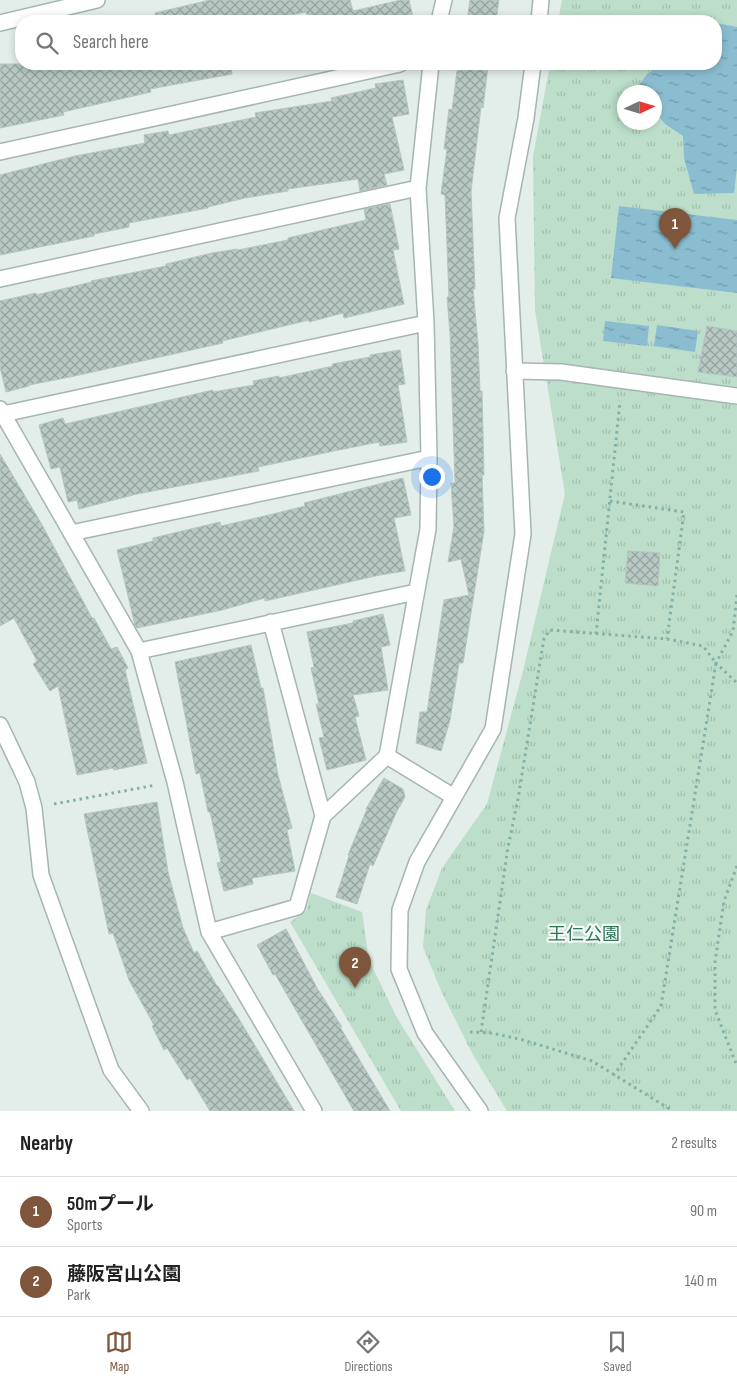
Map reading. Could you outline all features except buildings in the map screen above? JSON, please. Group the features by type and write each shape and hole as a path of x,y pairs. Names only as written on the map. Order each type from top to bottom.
{"street":[{"path":"34,15 97,0"},
{"path":"440,15 444,0"},
{"path":"539,15 541,0"},
{"path":"0,23 15,19"},
{"path":"0,152 373,70"},
{"path":"323,816 387,756 428,528 429,458 426,323 418,188 430,70"},
{"path":"480,1111 425,1033 399,970 400,910 418,862 492,729 523,534 507,218 526,118 532,70"},
{"path":"0,279 418,188"},
{"path":"314,1111 209,932 174,782 139,651 2,411 426,323"},
{"path":"514,371 560,372 737,396"},
{"path":"71,534 429,458"},
{"path":"139,651 416,592"},
{"path":"209,932 298,907 323,816 271,622"},
{"path":"0,725 27,782 34,808 41,875 111,1070 141,1111"},
{"path":"387,756 454,797"}],"path":[{"path":"596,634 622,381"},
{"path":"610,501 684,512 667,639"},
{"path":"614,1075 661,1006 716,663 733,631 737,595"},
{"path":"481,1032 508,847 518,799 544,638 550,630 667,639 703,646 716,663 737,683"},
{"path":"34,808 174,782"},
{"path":"737,866 724,902 715,962 716,1010 737,1066"},
{"path":"470,1032 492,1032 592,1061 672,1111"}],"green space":[{"name":"王仁公園","path":"562,0 737,0 737,1111 507,1111 473,1055 442,993 423,947 426,910 442,868 487,804 522,675 565,494 535,310 533,157 549,70 722,70 722,15 559,15"},
{"path":"311,893 362,912 369,960 396,1016 455,1111 401,1111 290,922 306,911"}],"water":[{"path":"722,24 737,27 737,167 734,193 694,194 684,158 683,136 662,120 662,85 639,85 647,74 653,70 722,70"},
{"path":"619,206 737,220 737,293 611,278"},
{"path":"605,321 649,326 647,346 603,341"},
{"path":"657,325 698,331 695,352 654,346"}],"place":[{"name":"50mプール","path":"675,249"},
{"name":"藤阪宮山公園","path":"355,988"}]}
